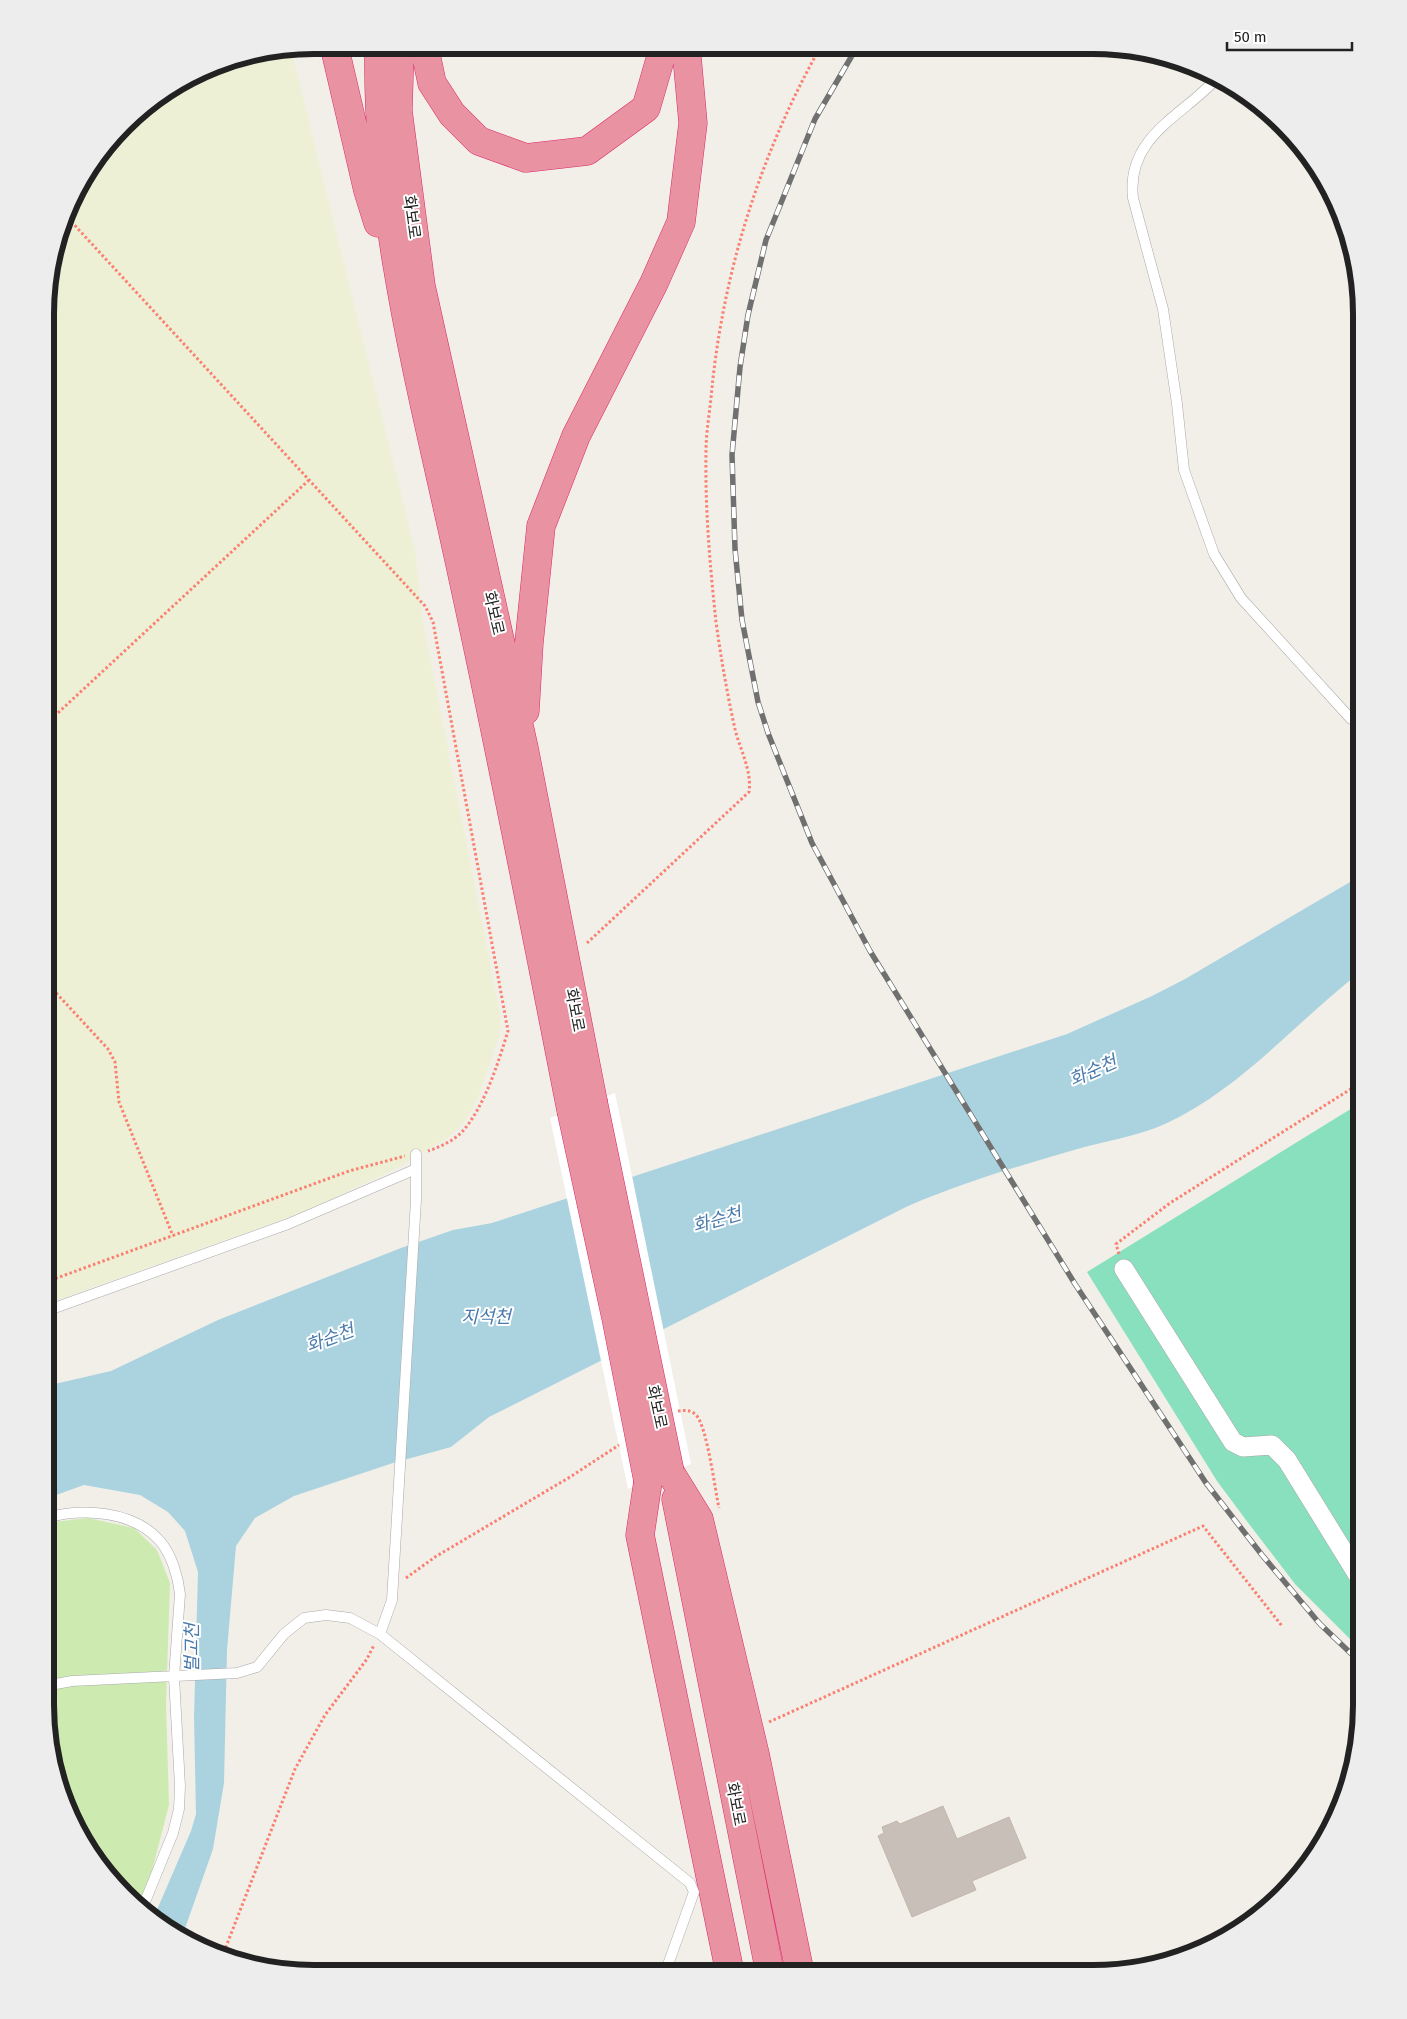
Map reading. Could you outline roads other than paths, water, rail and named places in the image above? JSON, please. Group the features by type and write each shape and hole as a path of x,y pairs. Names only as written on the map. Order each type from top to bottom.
{"highway":[{"path":"336,54 368,190 412,296"},
{"name":"화보로","path":"379,54 377,94 383,165 412,296 502,755 582,1105 659,1476 751,1965"},
{"name":"화보로","path":"400,54 398,111 412,296 524,748 582,1105"},
{"path":"426,54 432,83 452,114 479,140 526,158 588,151 646,108 662,54"},
{"path":"524,748 529,643 541,526 576,436 654,283 681,222 692,123 687,54"},
{"path":"751,1965 640,1535 659,1476 699,1519 764,1768 799,1965"}],"street":[{"path":"1124,1269 1233,1442 1243,1447 1272,1445 1287,1460 1353,1566"}],"lane":[{"path":"1212,83 1163,124 1151,137 1140,156 1131,184 1133,198 1163,309 1177,404 1184,470 1214,554 1229,580 1260,620 1351,720"},
{"path":"380,1634 392,1600 416,1200 416,1154"},
{"path":"54,1308 288,1224 416,1169"},
{"path":"54,1517 84,1512 113,1515 134,1523 150,1532 161,1542 174,1567 180,1594 178,1677 180,1786 178,1809 173,1834 144,1903"},
{"path":"54,1684 72,1681 229,1675 257,1667 284,1634 304,1618 326,1615 350,1618 380,1634 690,1883 694,1892 669,1965"}],"water":[{"name":"지석천","path":"1353,880 1353,978 1244,1073 1220,1092 1193,1109 1165,1124 1131,1136 1074,1150 969,1182 908,1206 489,1417 451,1447 393,1463 294,1496 255,1518 236,1546 227,1650 224,1783 213,1849 184,1930 156,1913 191,1831 196,1814 194,1717 198,1572 185,1531 168,1512 140,1495 84,1485 54,1496 54,1384 111,1371 218,1320 401,1248 453,1230 492,1223 1067,1034 1185,979"}],"railway":[{"path":"853,54 815,119 766,240 748,315 740,367 732,455 735,549 742,620 758,702 768,733 812,843 870,951 1075,1284 1206,1483 1262,1555 1320,1624 1353,1655"}],"water label":[{"name":"화순천","path":"1093,1071"},
{"name":"화순천","path":"717,1220"},
{"name":"화순천","path":"330,1338"},
{"name":"벌고천","path":"192,1648"}]}
